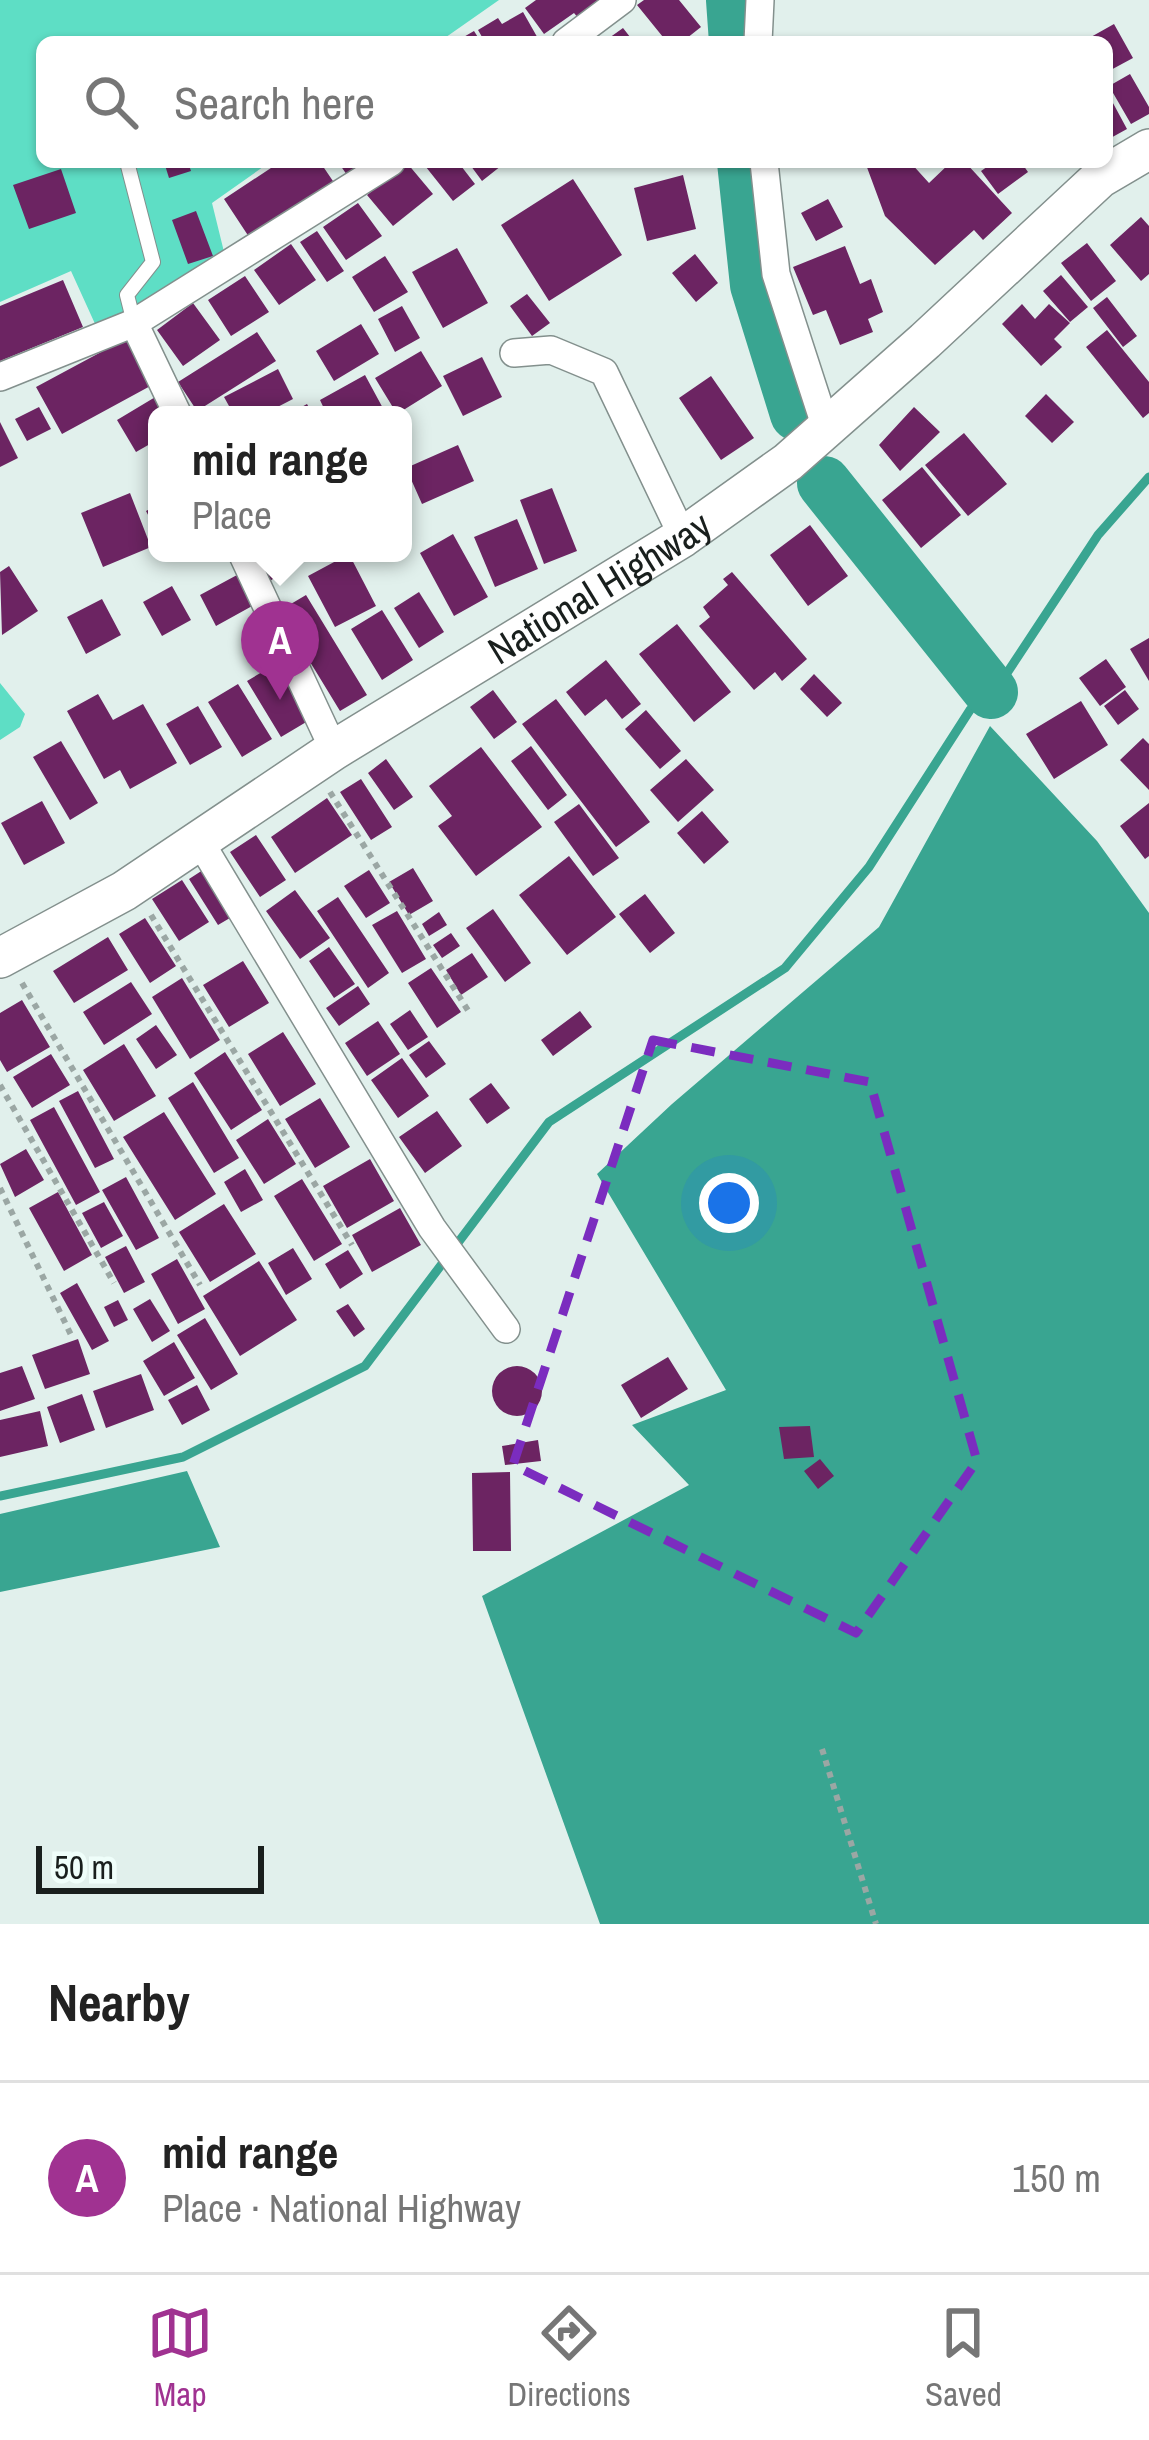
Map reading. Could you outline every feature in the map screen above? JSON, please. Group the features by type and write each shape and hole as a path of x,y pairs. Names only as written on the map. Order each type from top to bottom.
{"main road":[{"name":"National Highway","path":"3,957 133,884 323,757 683,537 788,462 1100,178 1149,149"}],"street":[{"path":"574,36 622,0"},
{"path":"758,36 760,0"},
{"path":"0,377 134,323 381,168"},
{"path":"765,168 776,274 826,428"},
{"path":"134,323 174,406"},
{"path":"514,353 551,350 604,373 683,537"},
{"path":"246,562 323,757"},
{"path":"200,840 432,1228 506,1329"}],"lane":[{"path":"129,168 153,262 128,295 134,323"}],"path":[{"path":"323,757 469,1012"},
{"path":"133,884 352,1245"},
{"path":"3,957 200,1285"},
{"path":"0,1084 114,1283"},
{"path":"0,1188 72,1337"},
{"path":"822,1749 876,1924"}],"highlighted area":[{"path":"653,1040 870,1082 977,1461 856,1633 513,1465"}],"shaded area":[{"path":"0,0 499,0 448,36 36,36 36,168 262,168 212,203 226,260 184,285 96,326 71,271 0,302"},
{"path":"0,683 25,714 20,727 0,740"},
{"path":"990,726 1097,841 1149,913 1149,1924 600,1924 482,1596 689,1485 632,1425 726,1390 597,1174 879,927"},
{"path":"187,1471 220,1547 0,1592 0,1514"}],"building":[{"path":"536,0 605,0 579,19 574,13 544,34 525,8"},
{"path":"644,0 679,0 701,27 690,36 662,36 637,5"},
{"path":"523,12 537,36 482,36 478,30 498,18 502,24"},
{"path":"1114,24 1133,58 1113,69 1113,36 1093,36"},
{"path":"1130,74 1149,114 1131,124 1113,93 1113,84"},
{"path":"1113,103 1127,129 1113,137"},
{"path":"166,168 190,168 191,171 169,178"},
{"path":"271,168 324,168 335,184 251,240 224,199"},
{"path":"401,168 411,168 433,194 393,226 367,195"},
{"path":"427,168 463,168 475,184 453,201"},
{"path":"472,168 498,168 482,181"},
{"path":"867,168 915,168 929,183 945,168 971,168 1012,213 983,240 974,230 935,265 885,216"},
{"path":"1025,168 1028,172 998,194 981,171"},
{"path":"61,169 76,213 29,229 13,185"},
{"path":"683,175 696,229 647,241 634,188"},
{"path":"573,179 622,255 549,301 501,225"},
{"path":"828,199 843,227 816,241 801,213"},
{"path":"358,203 382,236 346,260 323,227"},
{"path":"196,211 213,256 188,264 172,220"},
{"path":"1141,217 1149,226 1149,274 1141,281 1110,245"},
{"path":"317,231 344,271 327,282 300,242"},
{"path":"1087,243 1116,281 1091,301 1061,263"},
{"path":"291,244 316,280 279,305 254,270"},
{"path":"845,246 860,284 871,279 883,312 868,319 873,332 840,345 826,310 813,315 793,267"},
{"path":"457,248 488,303 443,328 412,272"},
{"path":"695,254 718,283 696,302 672,273"},
{"path":"385,256 408,292 374,312 352,277"},
{"path":"1061,275 1088,307 1070,322 1043,291"},
{"path":"245,276 269,312 231,336 208,300"},
{"path":"63,280 83,327 0,361 0,306"},
{"path":"527,294 550,323 532,336 510,306"},
{"path":"1107,297 1137,336 1123,347 1093,308"},
{"path":"193,303 220,340 183,366 157,330"},
{"path":"1022,304 1035,319 1049,304 1070,323 1054,339 1062,347 1041,366 1002,324"},
{"path":"402,306 420,338 395,352 378,319"},
{"path":"361,324 379,354 334,381 316,351"},
{"path":"1107,330 1149,382 1149,413 1143,418 1086,347"},
{"path":"257,332 276,361 205,406 194,406 178,382"},
{"path":"129,337 154,384 62,434 36,387"},
{"path":"421,351 442,386 410,406 392,406 375,378"},
{"path":"482,357 502,397 463,416 443,376"},
{"path":"278,369 293,399 279,406 229,406 224,397"},
{"path":"365,375 382,406 323,406 320,400"},
{"path":"711,376 754,438 721,460 679,398"},
{"path":"1046,394 1074,422 1052,443 1025,416"},
{"path":"157,396 163,406 148,406 148,445 136,452 117,420"},
{"path":"39,407 51,429 27,441 15,419"},
{"path":"914,407 940,432 900,471 879,445"},
{"path":"0,422 18,458 0,467"},
{"path":"964,433 1007,484 968,516 925,465"},
{"path":"458,445 474,481 422,504 412,482 412,465"},
{"path":"922,467 961,515 921,548 882,500"},
{"path":"552,488 577,551 544,564 520,500"},
{"path":"130,493 148,548 103,567 81,513"},
{"path":"517,519 538,569 495,587 474,537"},
{"path":"810,525 848,576 808,606 770,555"},
{"path":"453,534 488,597 454,616 420,553"},
{"path":"257,562 297,562 270,581"},
{"path":"334,562 353,562 376,606 335,627 308,576"},
{"path":"9,566 38,611 2,635 0,572"},
{"path":"732,572 807,659 782,681 775,672 754,690 699,626 710,617 703,607 728,585 723,579"},
{"path":"237,575 254,605 216,626 200,595"},
{"path":"172,586 191,620 162,636 143,602"},
{"path":"419,592 444,632 419,648 394,608"},
{"path":"306,595 367,695 340,711 279,611"},
{"path":"102,599 121,635 86,654 67,617"},
{"path":"382,610 413,660 382,680 351,629"},
{"path":"677,624 731,692 694,722 639,654"},
{"path":"1149,638 1149,681 1130,649"},
{"path":"1106,659 1126,687 1100,706 1079,678"},
{"path":"606,660 641,704 622,719 606,699 585,716 566,692"},
{"path":"279,662 313,718 281,737 247,681"},
{"path":"814,674 842,703 827,717 800,689"},
{"path":"238,684 272,739 242,757 208,702"},
{"path":"493,690 517,722 494,739 470,707"},
{"path":"1125,690 1139,709 1118,725 1104,706"},
{"path":"98,694 113,720 143,704 177,763 130,789 120,770 104,779 67,711"},
{"path":"556,699 650,822 616,847 522,724"},
{"path":"1081,701 1108,745 1054,779 1026,734"},
{"path":"198,706 222,747 190,765 166,724"},
{"path":"646,710 681,751 660,769 625,729"},
{"path":"1143,738 1149,744 1149,790 1120,760"},
{"path":"61,741 98,803 70,820 33,757"},
{"path":"531,746 567,795 548,810 511,761"},
{"path":"481,747 542,827 476,876 438,826 452,816 429,786"},
{"path":"386,759 413,797 394,810 368,773"},
{"path":"686,759 714,790 678,822 650,790"},
{"path":"361,779 392,827 371,840 340,792"},
{"path":"327,798 352,835 295,873 271,837"},
{"path":"42,801 65,843 24,865 1,823"},
{"path":"1149,803 1149,856 1145,859 1120,826"},
{"path":"579,804 619,858 593,876 554,822"},
{"path":"702,811 729,842 704,864 677,833"},
{"path":"256,835 286,880 260,897 230,852"},
{"path":"569,856 616,917 567,955 519,895"},
{"path":"206,868 235,915 218,925 189,879"},
{"path":"413,868 433,901 409,915 389,882"},
{"path":"369,870 390,903 366,918 344,886"},
{"path":"182,880 209,922 179,941 152,899"},
{"path":"295,890 330,938 300,959 266,911"},
{"path":"645,894 675,933 650,953 619,914"},
{"path":"338,897 389,973 368,988 317,911"},
{"path":"493,909 531,963 505,982 466,928"},
{"path":"397,911 426,959 402,973 372,925"},
{"path":"439,912 447,925 429,936 422,924"},
{"path":"145,918 176,966 150,983 119,934"},
{"path":"451,933 460,946 442,958 433,945"},
{"path":"108,937 128,970 74,1003 53,971"},
{"path":"329,947 355,984 334,998 309,961"},
{"path":"472,953 488,977 461,995 446,970"},
{"path":"243,961 269,1003 229,1027 203,985"},
{"path":"431,968 461,1012 437,1028 408,983"},
{"path":"182,978 220,1040 190,1059 152,997"},
{"path":"131,982 152,1014 104,1045 83,1012"},
{"path":"358,986 370,1004 339,1026 326,1008"},
{"path":"22,1000 50,1047 7,1072 0,1060 0,1013"},
{"path":"410,1010 428,1037 408,1050 390,1024"},
{"path":"580,1011 592,1027 553,1056 541,1040"},
{"path":"378,1021 400,1054 367,1076 345,1043"},
{"path":"156,1025 177,1055 156,1069 136,1039"},
{"path":"283,1032 316,1084 280,1106 248,1054"},
{"path":"429,1041 446,1064 426,1078 409,1055"},
{"path":"124,1044 156,1096 114,1121 83,1070"},
{"path":"225,1052 262,1110 231,1130 194,1073"},
{"path":"51,1054 70,1085 32,1108 13,1077"},
{"path":"402,1058 429,1096 398,1118 371,1080"},
{"path":"193,1082 239,1158 214,1173 168,1098"},
{"path":"491,1083 510,1108 487,1124 469,1099"},
{"path":"78,1091 114,1159 95,1168 59,1101"},
{"path":"320,1098 350,1147 315,1168 285,1119"},
{"path":"54,1107 100,1192 76,1205 30,1120"},
{"path":"437,1111 462,1146 425,1173 399,1137"},
{"path":"164,1112 216,1194 175,1220 123,1137"},
{"path":"268,1119 296,1164 264,1184 236,1140"},
{"path":"26,1149 44,1180 15,1197 0,1164"},
{"path":"370,1159 394,1201 347,1228 323,1186"},
{"path":"245,1169 263,1200 241,1212 224,1182"},
{"path":"126,1177 159,1238 136,1250 102,1190"},
{"path":"302,1179 342,1244 314,1261 274,1196"},
{"path":"58,1192 92,1255 64,1271 29,1208"},
{"path":"104,1202 123,1236 101,1248 82,1213"},
{"path":"224,1204 256,1254 210,1282 179,1232"},
{"path":"400,1208 421,1245 372,1272 352,1235"},
{"path":"126,1246 145,1282 124,1293 105,1257"},
{"path":"293,1248 312,1279 286,1295 268,1263"},
{"path":"348,1250 363,1274 340,1289 325,1264"},
{"path":"177,1259 205,1309 178,1324 151,1274"},
{"path":"259,1261 297,1320 240,1356 203,1296"},
{"path":"77,1283 109,1341 92,1350 60,1293"},
{"path":"150,1299 170,1331 152,1342 133,1309"},
{"path":"118,1300 128,1320 114,1327 104,1307"},
{"path":"348,1304 365,1329 354,1337 336,1311"},
{"path":"205,1318 238,1374 211,1390 177,1335"},
{"path":"78,1339 90,1374 45,1389 32,1355"},
{"path":"174,1342 195,1378 164,1396 143,1361"},
{"path":"668,1357 688,1389 641,1418 621,1385"},
{"path":"22,1366 35,1399 0,1411 0,1373"},
{"path":"507,1367 527,1367 541,1381 541,1401 527,1415 507,1415 493,1401 493,1381"},
{"path":"141,1374 154,1410 106,1428 93,1391"},
{"path":"197,1385 210,1410 182,1425 168,1400"},
{"path":"82,1394 95,1430 60,1443 47,1407"},
{"path":"40,1411 48,1446 0,1457 0,1420"},
{"path":"810,1426 814,1457 784,1459 779,1427"},
{"path":"538,1440 541,1461 505,1465 502,1446"},
{"path":"820,1459 834,1476 818,1489 804,1471"},
{"path":"510,1472 511,1551 473,1551 472,1473"}],"waterway":[{"path":"733,0 736,36"},
{"path":"745,168 757,285 797,414"},
{"path":"0,1496 183,1457 365,1366 549,1122 785,968 869,867 970,710 1007,673 1098,535 1149,477"},
{"path":"824,483 991,692"}],"place":[{"name":"mid range","path":"280,700"}]}
